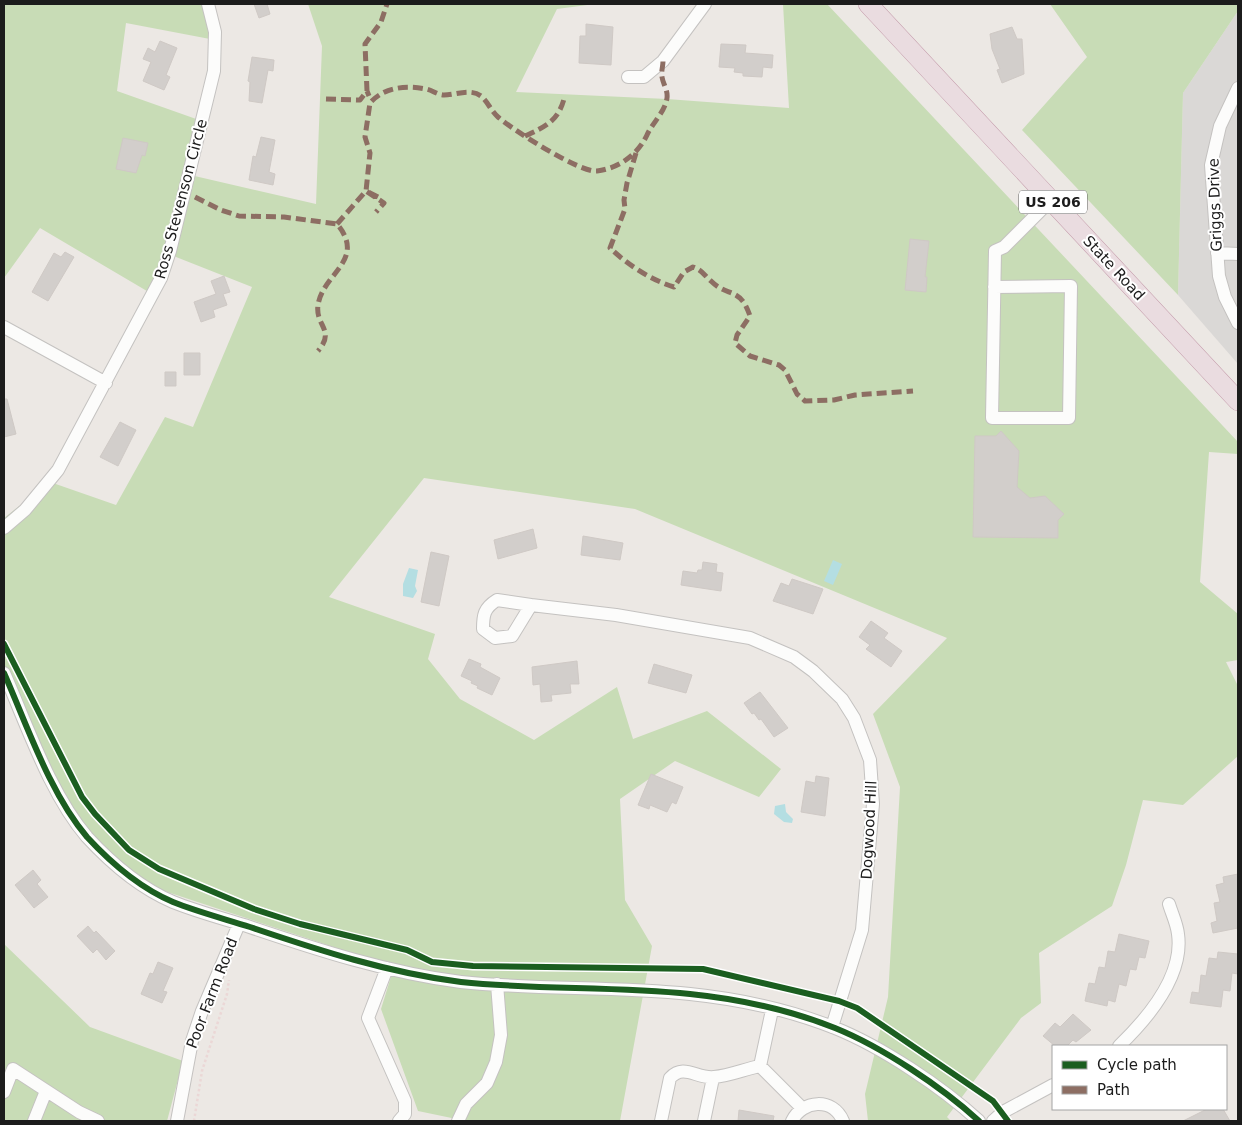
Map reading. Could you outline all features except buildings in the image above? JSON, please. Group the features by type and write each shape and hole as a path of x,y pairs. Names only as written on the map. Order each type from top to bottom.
{"highway":[{"name":"State Road","path":"868,4 1238,401"}],"street":[{"name":"Ross Stevenson Circle","path":"4,528 30,504 58,470 149,302 170,251 214,71 216,32 208,4"},
{"path":"628,77 644,77 664,62 705,4"},
{"name":"Griggs Drive","path":"1237,92 1220,126 1211,165 1219,276 1225,297 1238,323"},
{"path":"994,288 1070,286 1069,418 992,418 994,288 995,251 1004,247 1051,200"},
{"path":"1217,253 1238,254"},
{"path":"4,327 106,383"},
{"name":"Dogwood Hill","path":"530,606 616,615 750,638 794,657 813,671 842,699 863,738 873,782 873,804 862,930 832,1027"},
{"path":"4,673 57,792 85,835 106,857 147,888 173,902 239,924 387,968 447,980 688,994 772,1010 832,1027 898,1062 938,1088 979,1121"},
{"path":"1120,1045 1149,1013 1172,972 1177,953 1178,934 1169,904"},
{"name":"Poor Farm Road","path":"177,1121 192,1041 202,1011 239,924"},
{"path":"387,968 368,1018 405,1102 405,1114 399,1121"},
{"path":"458,1121 466,1104 487,1084 496,1062 501,1035 497,984"},
{"path":"760,1066 772,1010"},
{"path":"662,1121 670,1078 675,1072 681,1070 713,1078 760,1066"},
{"path":"760,1066 802,1108"},
{"path":"4,1092 13,1069 46,1091 78,1117 98,1121"},
{"path":"704,1121 713,1078"},
{"path":"993,1121 1003,1112 1052,1086"},
{"path":"34,1121 46,1091"},
{"path":"792,1121 802,1108 810,1104 829,1106 836,1111 843,1121"}],"path":[{"path":"194,1121 202,1072 227,994 230,975"}],"shaded area":[{"path":"1238,11 1238,364 1178,295 1183,93"}],"green space":[{"path":"4,4 202,4 210,39 126,23 117,91 199,120 186,174 316,204 322,46 308,4 595,4 557,9 516,92 667,99 789,108 783,4 827,4 1238,442 1238,454 1209,452 1200,582 1238,614 1238,660 1226,662 1238,686 1238,756 1183,805 1143,800 1126,865 1112,906 1039,953 1041,1003 1021,1018 947,1117 951,1121 868,1121 865,1094 888,997 900,787 873,714 947,638 635,509 424,478 329,597 435,634 428,659 460,699 534,740 617,687 633,739 707,711 781,769 759,797 675,761 620,799 625,900 652,946 620,1121 466,1121 418,1111 381,1009 394,967 146,885 80,828 4,677 4,518 50,482 116,505 165,417 193,427 252,287 171,255 152,294 40,228 4,278"},
{"path":"1050,4 1238,4 1238,11 1183,93 1178,295 1022,130 1087,57"},
{"path":"4,944 90,1027 183,1061 167,1121 4,1121"}],"water":[{"path":"833,560 842,564 833,585 824,581"},
{"path":"409,568 418,570 415,586 417,591 413,598 403,596 403,584"},
{"path":"785,804 786,812 793,819 792,823 784,822 774,814 775,806"}],"marked path":[{"path":"367,91 365,44 381,22 387,4"},
{"path":"378,197 366,191 370,153 365,137 370,103 389,90 411,87 442,95 472,92 481,96 498,117 531,140 576,165 588,170 597,171 621,163 633,154 643,142 666,103 667,95 662,75 663,61"},
{"path":"326,99 360,100 367,91 369,96"},
{"path":"525,136 539,130 550,122 558,113 564,99"},
{"path":"636,153 627,183 624,200 625,209 610,248 632,266 665,284 674,287 684,272 693,267 701,271 717,286 738,296 750,316 737,335 735,343 750,356 779,365 785,370 797,394 805,401 834,400 855,395 913,391"},
{"path":"337,224 366,191 384,203 376,212"},
{"path":"195,197 221,210 239,216 284,217 337,224 345,237 347,247 341,266 321,294 318,312 324,328 325,338 318,351"}],"cycle path":[{"path":"4,644 82,797 95,814 129,850 159,869 254,909 300,924 407,950 432,962 473,966 703,969 839,1001 857,1008 993,1101 1008,1121"},
{"path":"4,673 40,758 74,820 87,837 116,865 149,890 173,902 328,952 381,967 434,978 490,984 690,994 745,1002 782,1011 835,1028 872,1046 930,1082 979,1121"}]}
